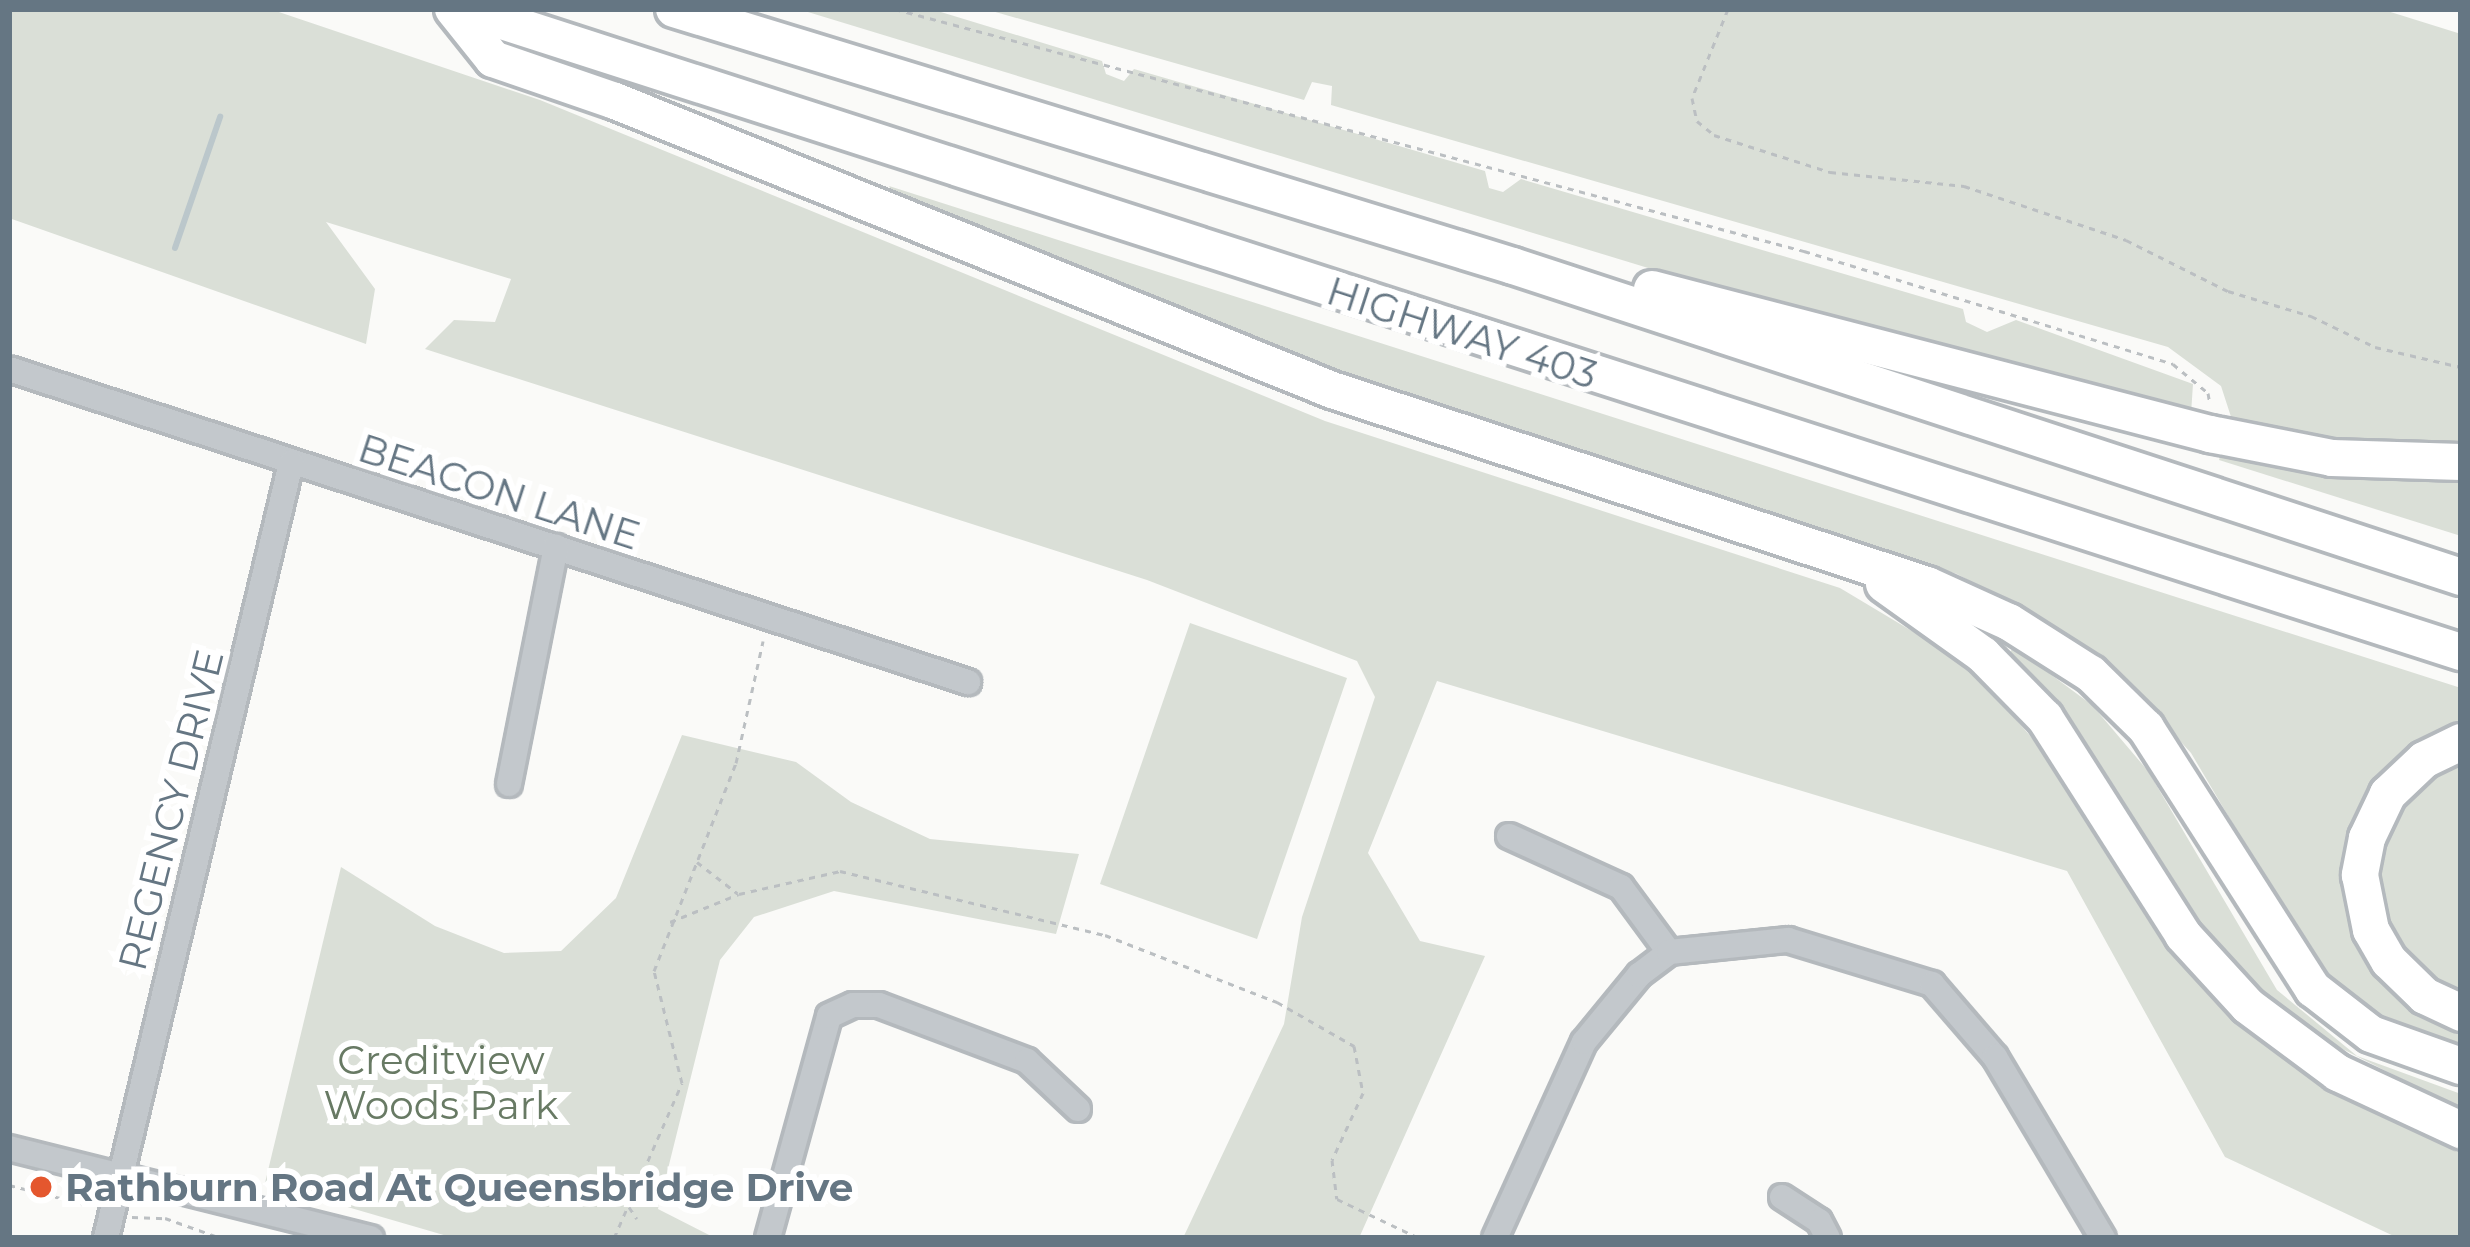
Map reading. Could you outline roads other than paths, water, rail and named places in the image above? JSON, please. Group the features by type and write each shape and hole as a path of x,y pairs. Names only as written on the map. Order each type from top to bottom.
{"highway":[{"path":"453,9 493,59 615,101 1331,390 1856,565 2009,622 2091,674 2175,765 2273,937 2313,989 2371,1034 2461,1066"},
{"name":"HIGHWAY 403","path":"465,9 2461,652"},
{"name":"HIGHWAY 403","path":"674,9 1514,266 2461,577"},
{"path":"1514,266 1592,272 2210,434 2332,458 2461,462"},
{"path":"1856,565 1983,655 2045,718 2183,935 2248,1006 2338,1073 2461,1130"},
{"path":"2461,742 2424,760 2389,794 2366,838 2360,875 2372,931 2389,961 2425,996 2461,1013"}],"street":[{"name":"BEACON LANE","path":"9,369 968,682"},
{"name":"REGENCY DRIVE","path":"106,1238 291,463"},
{"path":"509,784 556,547"},
{"path":"1509,836 1621,887 1670,952"},
{"path":"1495,1238 1584,1042 1612,1004 1670,952 1787,940 1932,984 1995,1057 2103,1238"},
{"path":"768,1238 829,1016 853,1005 879,1006 1027,1061 1078,1109"},
{"path":"9,1148 371,1238"},
{"path":"1782,1196 1828,1238"}],"waterway":[{"path":"175,248 220,117"}],"place":[{"name":"Rathburn Road At Queensbridge Drive","path":"41,1187"}],"park label":[{"name":"Creditview Woods Park","path":"441,1084"}]}
